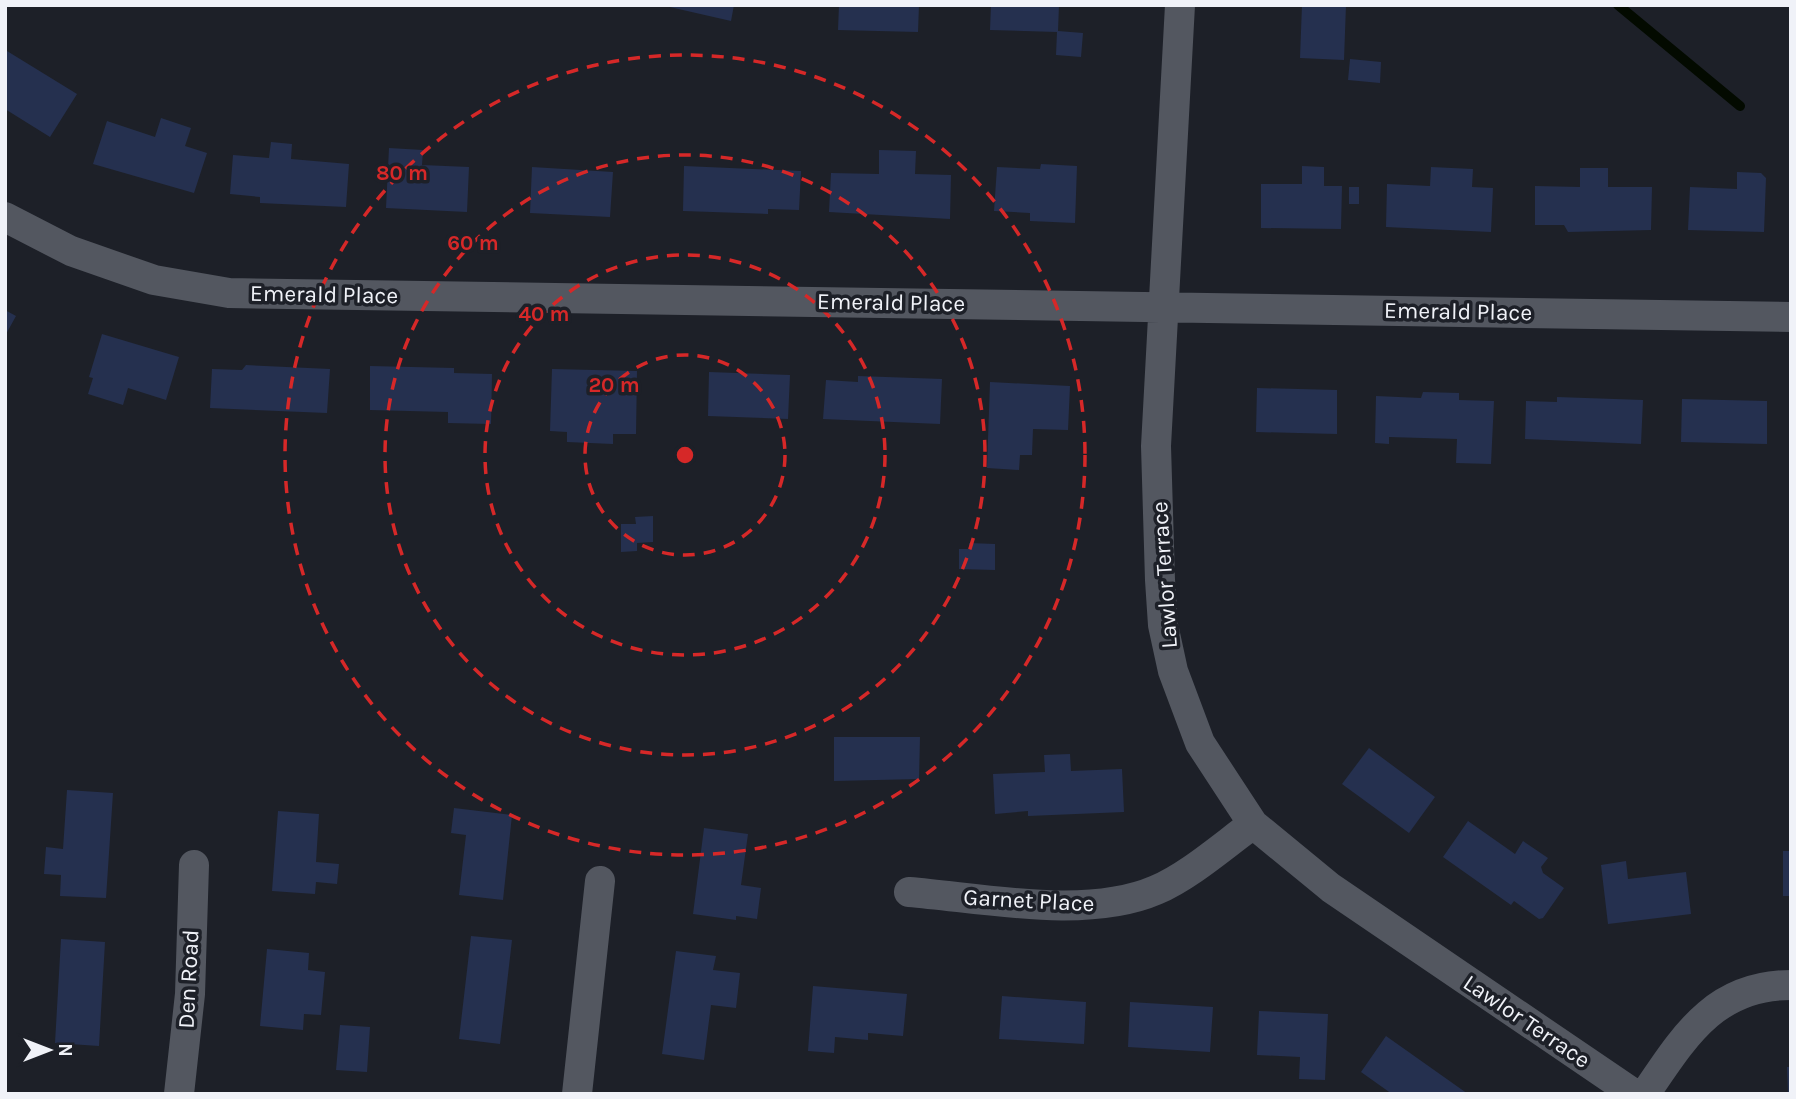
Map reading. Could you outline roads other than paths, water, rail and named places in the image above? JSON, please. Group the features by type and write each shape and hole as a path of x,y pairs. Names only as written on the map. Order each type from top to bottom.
{"street":[{"name":"Lawlor Terrace","path":"1180,5 1156,446 1163,625 1172,671 1200,743 1253,824 1331,888 1634,1094"},
{"name":"Emerald Place","path":"5,216 71,251 130,272 154,280 229,293 1791,317"},
{"name":"Garnet Place","path":"909,892 1076,906 1119,904 1159,889 1253,824"},
{"name":"Den Road","path":"179,1094 190,994 194,864"},
{"path":"577,1094 600,881"},
{"path":"1645,1094 1684,1037 1708,1013 1752,988 1791,985"}],"waterway":[{"path":"1618,5 1740,106"}]}
